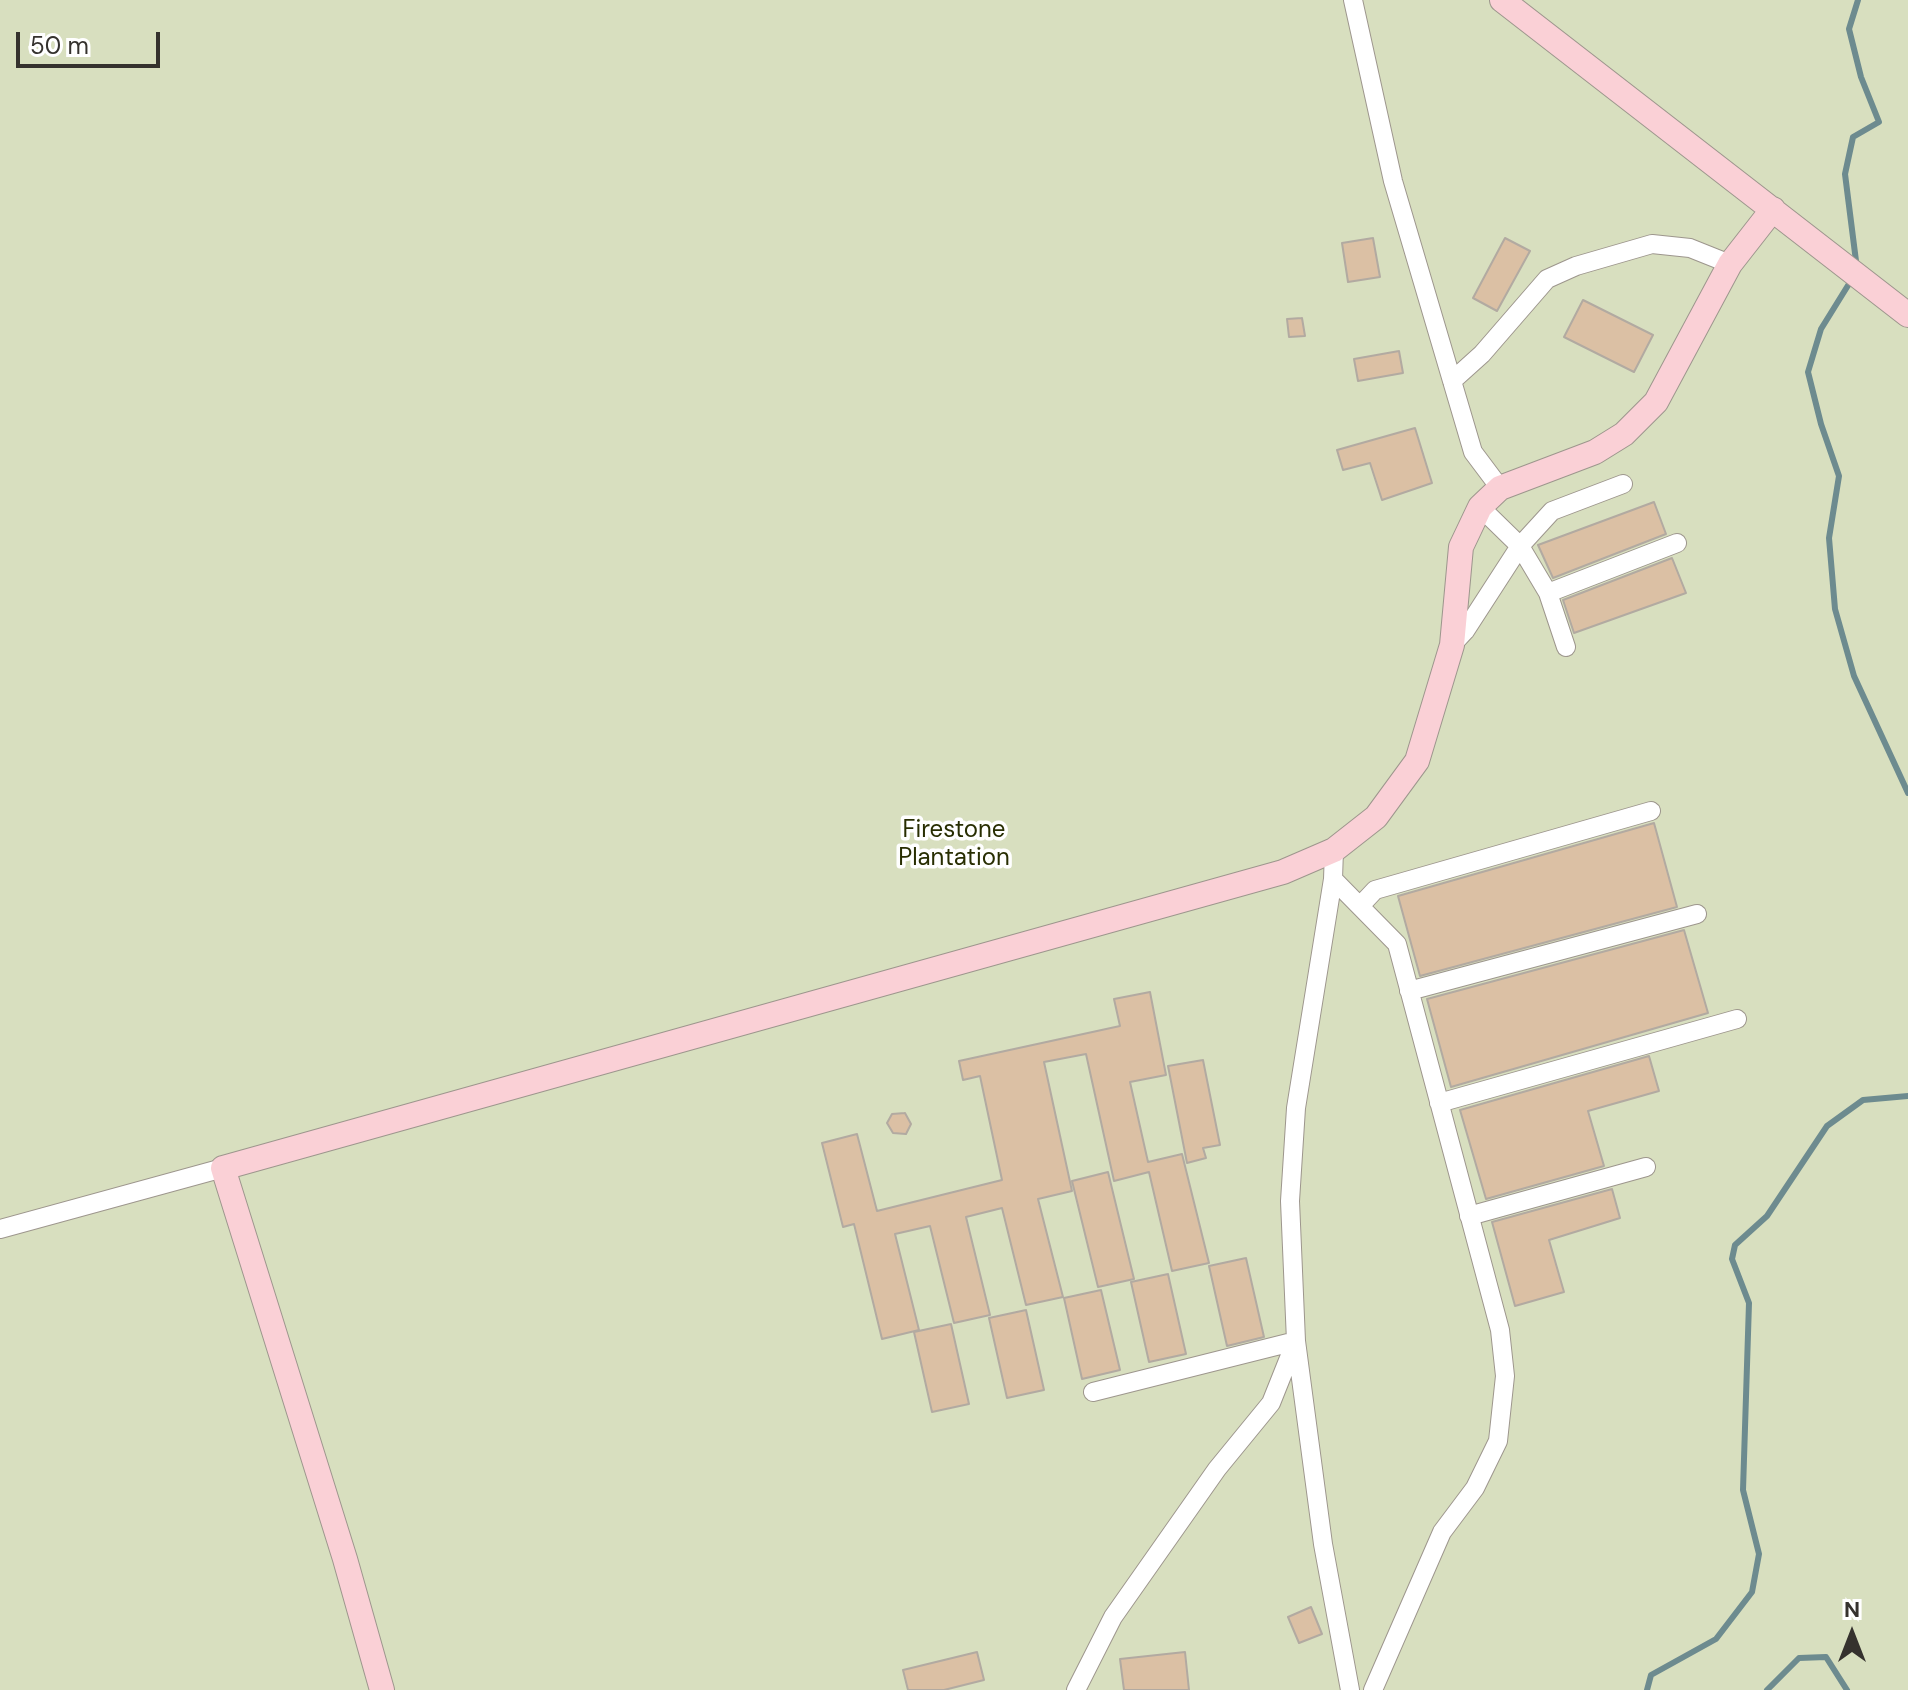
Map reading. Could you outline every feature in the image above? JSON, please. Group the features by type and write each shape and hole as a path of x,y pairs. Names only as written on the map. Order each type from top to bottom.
{"street":[{"path":"1353,0 1393,181 1473,452 1500,488"},
{"path":"1502,0 1908,315"},
{"path":"0,1229 1283,872 1334,850 1376,817 1417,761 1452,645 1461,547 1480,507 1500,488 1595,452 1656,402 1730,264 1773,209"},
{"path":"1452,381 1482,354 1547,279 1576,266 1652,244 1690,248 1730,264"},
{"path":"1452,645 1465,631 1520,546 1552,511 1623,484"},
{"path":"1480,507 1520,546 1548,593 1566,647"},
{"path":"1548,593 1677,543"},
{"path":"1360,906 1375,890 1651,811"},
{"path":"1334,850 1333,879 1296,1108 1290,1201 1296,1341 1323,1544 1350,1690"},
{"path":"1333,879 1397,944 1500,1330 1505,1376 1498,1441 1475,1488 1442,1532 1373,1690"},
{"path":"1409,991 1697,914"},
{"path":"1439,1103 1737,1019"},
{"path":"1469,1216 1646,1167"},
{"path":"223,1168 345,1559 382,1690"},
{"path":"1093,1392 1296,1341"},
{"path":"1076,1690 1113,1617 1217,1469 1271,1403 1296,1341"}],"green space":[{"name":"Firestone Plantation","path":"0,0 1908,0 1908,1690 0,1690"}],"building":[{"path":"1373,238 1380,277 1348,282 1342,243"},
{"path":"1505,238 1530,251 1497,311 1473,298"},
{"path":"1583,300 1653,335 1634,372 1564,337"},
{"path":"1302,318 1305,336 1289,337 1287,319"},
{"path":"1399,351 1403,373 1358,381 1354,359"},
{"path":"1415,428 1432,483 1382,500 1370,463 1343,470 1337,450"},
{"path":"1654,502 1666,534 1553,578 1538,545"},
{"path":"1672,558 1686,593 1574,633 1563,600"},
{"path":"1654,823 1677,907 1420,976 1398,896"},
{"path":"1684,930 1708,1013 1451,1087 1427,999"},
{"path":"1150,992 1166,1075 1130,1082 1148,1162 1182,1154 1209,1263 1172,1271 1149,1172 1114,1181 1086,1054 1044,1062 1072,1191 1038,1199 1063,1297 1026,1305 1002,1208 966,1217 990,1315 954,1323 930,1226 895,1234 919,1330 882,1339 854,1224 843,1227 822,1143 857,1134 877,1211 1002,1180 980,1076 963,1080 959,1061 1120,1026 1114,999"},
{"path":"1649,1056 1659,1091 1588,1111 1604,1166 1486,1199 1460,1110"},
{"path":"1203,1060 1220,1145 1203,1148 1206,1158 1187,1163 1168,1066"},
{"path":"905,1113 911,1124 906,1134 893,1133 887,1123 892,1114"},
{"path":"1108,1172 1134,1279 1098,1287 1072,1181"},
{"path":"1612,1189 1620,1218 1549,1240 1564,1292 1515,1306 1492,1222"},
{"path":"1246,1258 1264,1337 1227,1346 1209,1266"},
{"path":"1168,1274 1186,1354 1149,1362 1131,1282"},
{"path":"1101,1290 1120,1370 1082,1379 1064,1298"},
{"path":"1026,1310 1044,1390 1007,1398 989,1318"},
{"path":"951,1324 969,1404 932,1412 914,1332"},
{"path":"1311,1607 1322,1634 1299,1643 1288,1617"},
{"path":"977,1652 984,1680 944,1690 908,1690 903,1670"},
{"path":"1185,1652 1189,1690 1124,1690 1120,1659"}],"waterway":[{"path":"1857,269 1845,174 1853,137 1879,122 1861,77 1849,29 1858,0"},
{"path":"1852,279 1821,329 1808,372 1839,476 1829,538 1835,609 1854,676 1908,793"},
{"path":"1647,1690 1651,1675 1716,1639 1752,1592 1759,1554 1743,1490 1749,1303 1732,1259 1735,1245 1767,1216 1827,1126 1863,1100 1908,1096"},
{"path":"1767,1690 1799,1658 1826,1657 1847,1690"}]}
